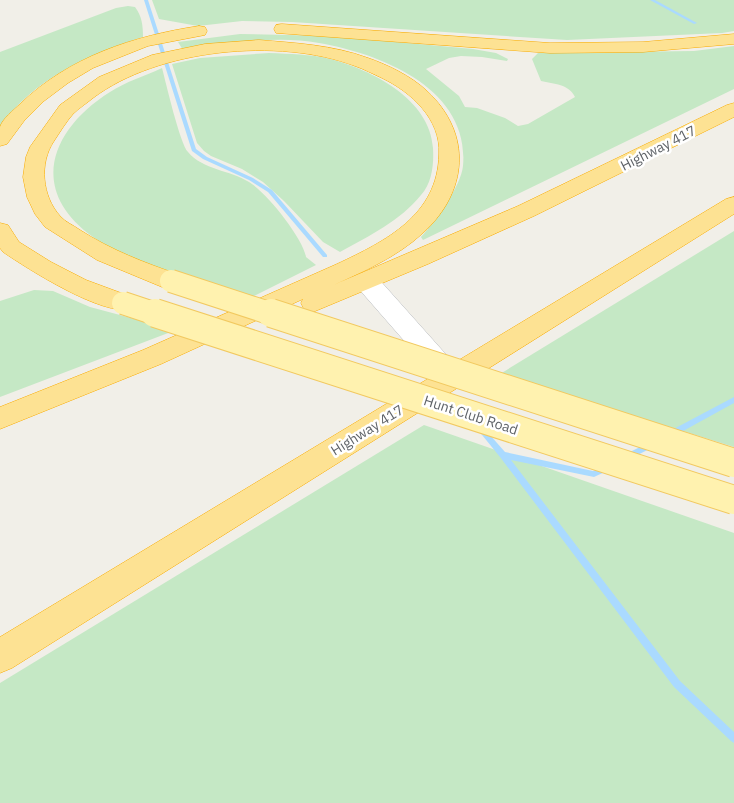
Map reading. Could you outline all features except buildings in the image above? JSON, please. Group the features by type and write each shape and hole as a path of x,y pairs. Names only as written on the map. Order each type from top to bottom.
{"highway":[{"path":"269,28 550,48 643,46 734,39"},
{"path":"171,281 100,253 54,223 40,204 34,184 36,157 44,137 57,118 85,93 110,78 135,67 167,57 217,29"},
{"path":"0,140 9,125 28,105 74,71 126,48 195,41 316,50 367,64 401,79 422,95 437,112 447,132 451,154 449,178 438,202 416,227 382,250 339,272 182,344 91,383 0,418"},
{"name":"Highway 417","path":"0,428 45,412 367,282 639,158 734,109"},
{"name":"Highway 417","path":"0,656 734,204"},
{"path":"0,230 11,247 43,268 77,286 123,303"}],"main road":[{"path":"171,281 734,463"},
{"name":"Hunt Club Road","path":"123,303 734,500"}],"lane":[{"path":"367,282 452,378"}],"green space":[{"path":"152,0 734,0 734,31 567,40 292,22 242,21 198,26 159,19"},
{"path":"135,7 141,18 143,37 103,51 64,70 29,95 13,110 0,127 0,52 116,8"},
{"path":"240,34 331,36 473,49 496,53 508,59 507,61 461,56 449,58 426,69 459,96 465,107 477,108 505,118 518,126 528,124 575,97 565,87 541,81 532,59 538,53 694,51 734,46 734,89 423,240 421,237 453,193 463,166 461,139 452,116 437,96 417,80 394,66 344,48 302,41 268,40 183,50 178,42"},
{"path":"269,53 322,57 346,64 380,79 410,101 422,115 429,131 433,148 433,160 432,173 425,190 404,213 373,234 340,252 323,242 263,182 242,169 211,156 197,143 172,64 200,58"},
{"path":"162,68 177,126 188,152 201,163 242,178 256,187 283,216 298,239 306,257 316,265 252,297 170,272 129,257 93,237 72,219 60,200 54,180 55,161 61,142 73,124 90,107 110,92"},
{"path":"734,231 734,447 500,374"},
{"path":"34,290 53,291 90,307 176,330 0,397 0,301"},
{"path":"424,425 734,533 734,803 0,803 0,683"}],"waterway":[{"path":"146,0 194,150 205,158 251,179 270,191 325,256"},
{"path":"652,0 695,23"},
{"path":"671,434 734,400"},
{"path":"480,428 503,455"},
{"path":"627,457 650,445"},
{"path":"503,455 594,474 606,468"},
{"path":"503,455 677,684 734,738"}]}
